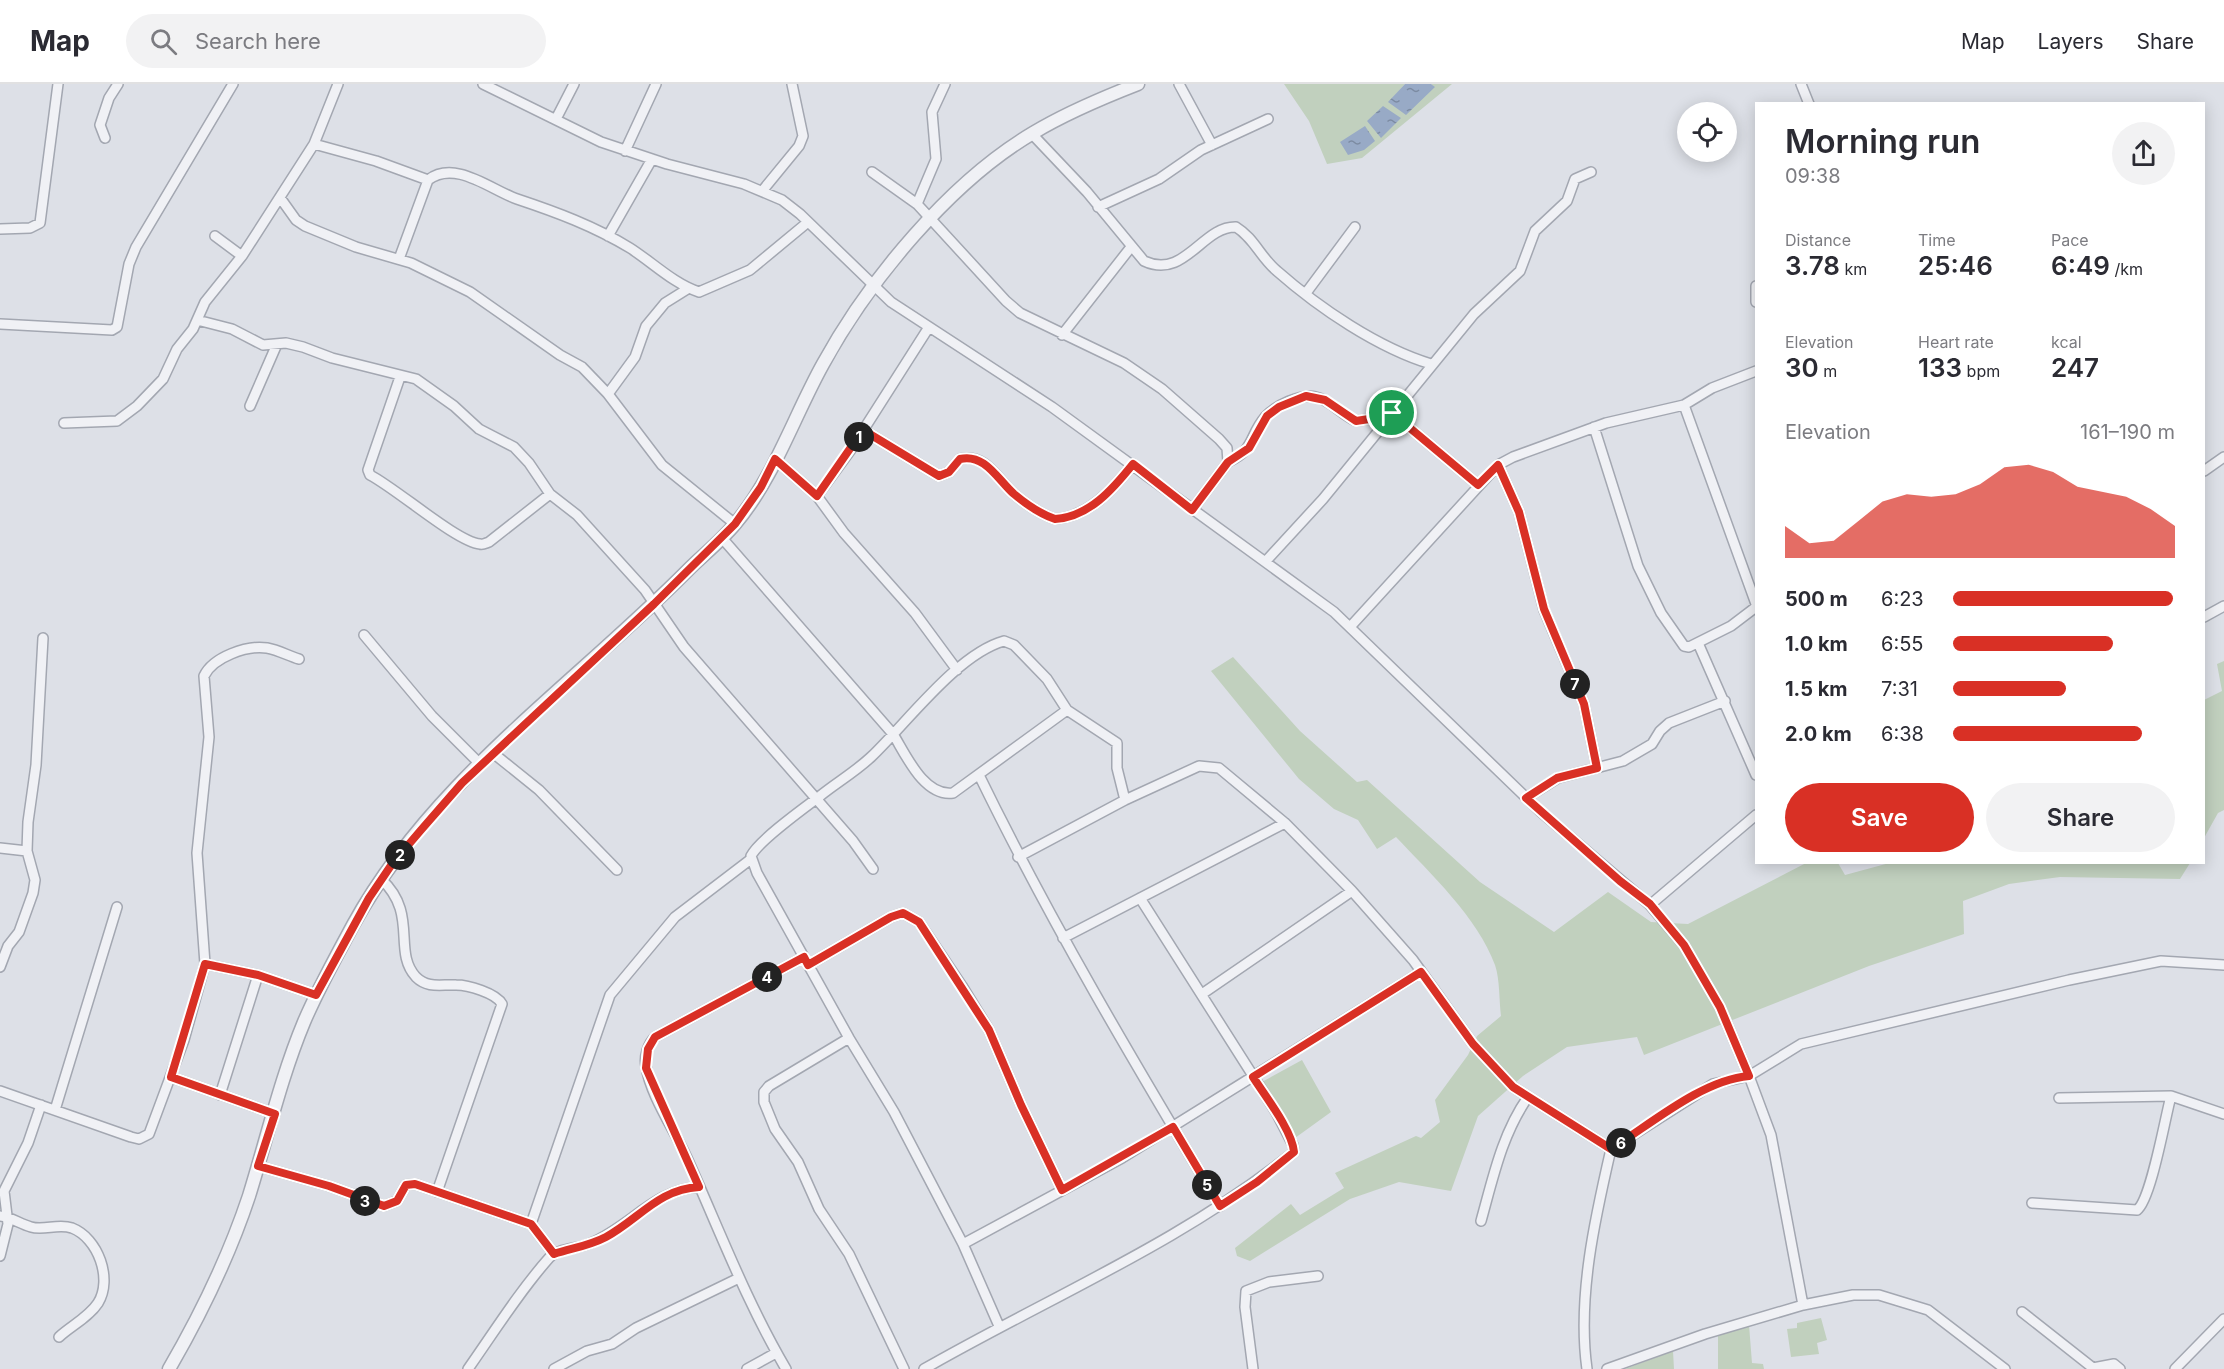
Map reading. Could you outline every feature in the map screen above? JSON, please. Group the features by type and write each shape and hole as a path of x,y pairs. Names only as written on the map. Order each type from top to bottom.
{"street":[{"path":"0,229 30,228 40,223 58,84"},
{"path":"105,138 100,124 109,98 118,84"},
{"path":"0,324 112,330 117,327 125,283 136,247 234,84"},
{"path":"64,423 103,424 126,417 163,379 177,349 194,329 211,294 242,256 314,144 338,84"},
{"path":"483,84 556,119 577,132 625,151 763,190 782,200 891,302 1133,464 1192,510 1334,612 1526,798 1620,881 1650,904 1684,945 1720,1007 1749,1076 1771,1135 1803,1305"},
{"path":"556,119 574,84"},
{"path":"625,151 656,84"},
{"path":"763,190 799,146 803,136 792,84"},
{"path":"917,204 936,159 932,112 945,84"},
{"path":"169,1369 204,1304 223,1262 258,1166 295,1046 316,995 381,879 449,797 493,753 654,604 735,524 761,487 843,328 872,286 932,217 975,176 1032,134 1071,112 1138,84"},
{"path":"1179,84 1212,145"},
{"path":"1801,84 1808,102"},
{"path":"1098,207 1159,179 1212,145 1268,119"},
{"path":"1032,134 1044,144 1144,261 1157,267 1191,253 1219,231 1236,227 1251,238 1277,272 1335,315 1401,355 1431,364"},
{"path":"314,144 368,158 428,180"},
{"path":"608,236 652,159"},
{"path":"872,172 932,217 1006,301 1020,313 1124,363 1162,388 1219,439 1227,448 1228,462"},
{"path":"1266,561 1323,499 1474,314 1520,271 1535,231 1567,201 1575,179 1592,172"},
{"path":"399,259 428,180 439,174 476,179 515,198 549,209 608,236 689,288 703,292 750,270 808,222"},
{"path":"280,199 296,220 305,226 356,247 399,259 487,302 587,371 608,394 662,465 735,524"},
{"path":"1306,293 1355,227"},
{"path":"215,236 242,256"},
{"path":"1062,335 1131,247"},
{"path":"608,394 635,357 646,326 665,303 689,288"},
{"path":"197,320 232,329 258,344 303,347 416,380 454,406 486,434 514,447 529,463 550,494 577,515 645,590 697,662 853,841 873,869"},
{"path":"817,496 863,430 929,327"},
{"path":"250,406 277,344"},
{"path":"1350,627 1498,465 1513,457 1594,427 1684,405 1712,388 1755,371"},
{"path":"400,377 368,470 370,475 392,486 457,535 479,544 489,542 550,494"},
{"path":"1192,510 1228,462 1249,448 1267,416 1279,407 1306,396 1325,400 1356,421 1391,415 1478,485"},
{"path":"1684,405 1755,603"},
{"path":"1594,427 1638,566 1661,613 1684,646 1689,647 1731,626 1755,607"},
{"path":"863,430 939,476 949,472 960,459 975,459 986,465 1014,494 1031,507 1055,519 1074,514 1107,495 1133,464"},
{"path":"2205,470 2224,457"},
{"path":"775,459 817,496 844,532 915,613 957,670"},
{"path":"1498,465 1519,512 1544,609 1584,704 1597,768"},
{"path":"722,538 893,734 916,771 931,787 945,794 953,793 1067,710"},
{"path":"2205,616 2224,606"},
{"path":"364,635 432,716 481,765"},
{"path":"0,967 8,946 19,932 33,893 35,880 27,851 28,822 36,765 43,638"},
{"path":"531,1224 610,995 675,917 751,859 756,847 865,762 957,670 995,643 1004,640 1014,645 1047,679 1067,710 1117,743 1117,768 1125,800"},
{"path":"1698,643 1755,773"},
{"path":"0,1091 131,1137 144,1138 153,1127 171,1077 205,964 197,853 209,737 204,676 214,664 240,651 256,648 269,648 299,660"},
{"path":"1526,798 1557,778 1623,761 1652,744 1660,731 1669,723 1725,701"},
{"path":"493,753 539,790 617,870"},
{"path":"1018,856 1125,800 1198,766 1219,768 1285,823 1352,891 1421,972 1473,1044 1513,1087 1611,1149"},
{"path":"979,775 1018,856 1063,938 1220,1206"},
{"path":"1650,904 1755,815"},
{"path":"1063,938 1285,823"},
{"path":"0,848 27,851"},
{"path":"751,859 849,1038 894,1112 963,1244 999,1326"},
{"path":"381,879 393,891 404,914 405,946 417,977 431,985 461,985 496,998 502,1004 437,1192"},
{"path":"1202,994 1352,891"},
{"path":"924,1369 1220,1206 1257,1182 1294,1152 1293,1145 1276,1112 1140,898"},
{"path":"55,1110 117,907"},
{"path":"786,1369 750,1304 646,1068 649,1044 655,1037 891,917 903,913 914,916 957,978 989,1030 1021,1105 1062,1190"},
{"path":"1587,1369 1583,1345 1587,1273 1611,1149 1713,1084 1735,1077 1749,1076 1801,1044 1954,1006 2161,961 2224,964"},
{"path":"205,964 258,975 316,995"},
{"path":"963,1244 1173,1127 1421,972"},
{"path":"220,1095 258,975"},
{"path":"849,1038 769,1086 765,1092 764,1102 781,1140 798,1162 819,1209 849,1254 904,1369"},
{"path":"171,1077 275,1114"},
{"path":"2032,1203 2137,1210 2140,1208 2147,1192 2171,1096"},
{"path":"2059,1098 2171,1096 2224,1114"},
{"path":"1481,1221 1501,1148 1518,1111 1528,1097"},
{"path":"0,1256 7,1234 2,1190 28,1143 41,1105"},
{"path":"258,1166 329,1186 384,1206 397,1201 409,1183 531,1224 554,1254"},
{"path":"468,1369 518,1298 554,1254 575,1249 607,1236 666,1195 684,1187 699,1187"},
{"path":"4,1216 34,1228 64,1226 72,1229 88,1237 99,1255 103,1292 90,1313 59,1337"},
{"path":"1253,1369 1245,1307 1246,1291 1269,1282 1318,1276"},
{"path":"554,1369 587,1351 612,1344 636,1328 740,1278"},
{"path":"1607,1369 1705,1334 1803,1305 1852,1295 1879,1295 1928,1310 2005,1369"},
{"path":"2022,1312 2093,1368 2114,1364 2120,1369"},
{"path":"2175,1369 2224,1319"},
{"path":"747,1369 776,1353"}],"green space":[{"path":"1284,84 1405,84 1389,102 1434,87 1431,84 1452,84 1362,158 1327,164 1309,121"},
{"path":"1233,657 1300,731 1357,782 1367,780 1480,882 1554,932 1608,892 1651,922 1688,924 1804,864 1839,864 1845,875 1886,864 2189,864 2180,879 2060,877 2009,884 1963,901 1964,934 1869,966 1644,1055 1637,1037 1567,1047 1523,1076 1478,1116 1451,1191 1399,1182 1350,1199 1250,1261 1237,1256 1235,1248 1291,1204 1300,1215 1344,1188 1335,1173 1416,1136 1421,1138 1440,1122 1435,1100 1468,1055 1477,1036 1501,1016 1499,984 1495,965 1477,930 1438,881 1396,837 1377,849 1358,820 1334,809 1299,779 1211,671"},
{"path":"2224,661 2224,810 2218,813 2205,836 2205,700 2222,691 2217,664"},
{"path":"1302,1060 1331,1112 1295,1138 1260,1083"},
{"path":"1821,1318 1827,1340 1817,1343 1819,1354 1791,1357 1787,1329 1797,1328 1797,1323"},
{"path":"1749,1325 1752,1363 1763,1364 1764,1369 1718,1369 1718,1336"},
{"path":"1673,1351 1674,1369 1625,1369"}],"water":[{"path":"1405,84 1431,84 1435,87 1406,115 1388,102"},
{"path":"1383,106 1401,118 1381,138 1367,121"},
{"path":"1365,126 1375,141 1364,150 1348,155 1340,142"}],"route":[{"path":"1306,396 1315,396 1356,421 1367,421 1389,416 1392,413 1478,485 1498,465 1519,512 1544,609 1584,704 1592,734 1597,768 1557,778 1526,798 1620,881 1650,904 1684,945 1720,1007 1749,1076 1735,1077 1713,1084 1611,1149 1513,1087 1473,1044 1421,972 1253,1077 1276,1112 1293,1145 1294,1152 1257,1182 1220,1206 1173,1127 1062,1190 1021,1105 989,1030 919,922 909,914 896,914 808,965 804,957 655,1037 648,1049 646,1068 699,1187 684,1187 658,1198 607,1236 591,1244 554,1254 531,1224 415,1184 406,1185 397,1201 384,1206 329,1186 258,1166 275,1114 171,1077 205,964 258,975 316,995 381,879 421,830 462,783 722,538 747,509 775,459 817,496 834,475 863,430 939,476 949,472 960,459 975,459 986,465 1014,494 1031,507 1055,519 1080,512 1107,495 1133,464 1192,510 1228,462 1249,448 1260,425 1279,407 1306,396"}]}
